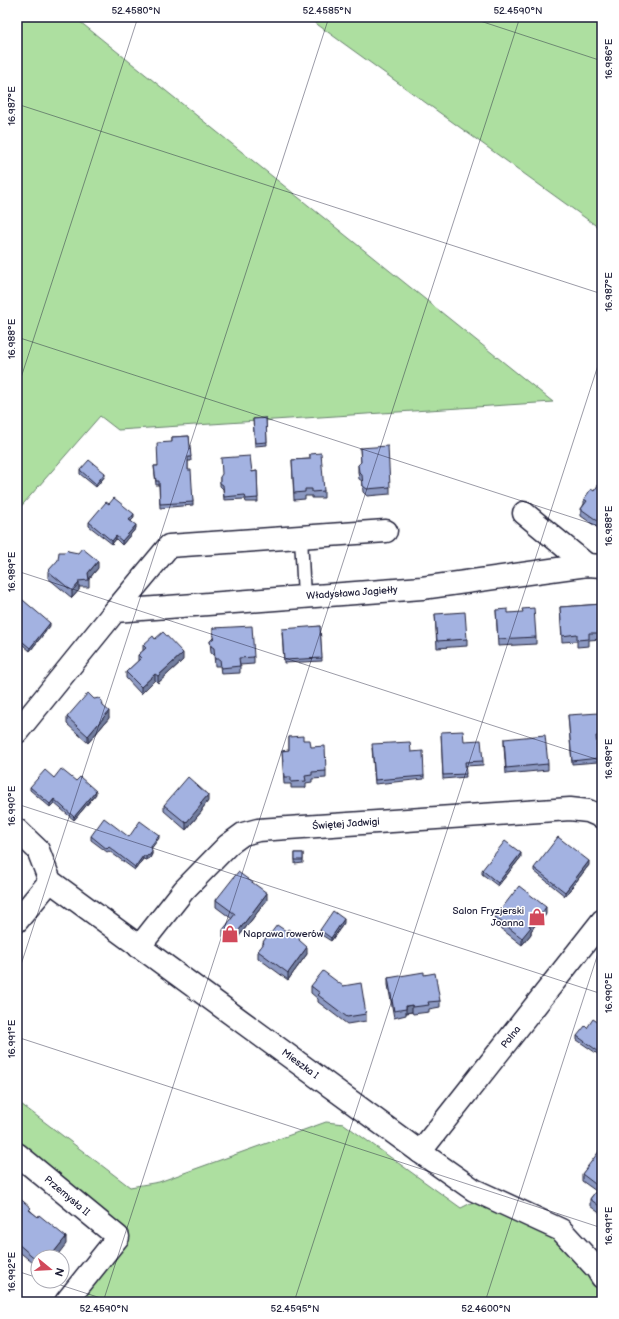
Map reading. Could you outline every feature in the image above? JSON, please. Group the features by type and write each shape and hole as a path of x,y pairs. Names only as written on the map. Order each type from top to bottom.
{"street":[{"name":"Władysława Jagiełły","path":"524,513 594,566"},
{"path":"17,732 115,610 169,546 386,531"},
{"name":"Władysława Jagiełły","path":"115,610 422,588 594,566"},
{"name":"Świętej Jadwigi","path":"139,946 184,890 228,845 243,834 258,830 570,809 588,811 602,817"},
{"path":"17,830 38,850 50,881 17,921"},
{"name":"Mieszka I","path":"50,881 474,1190 561,1230 597,1269 602,1277"},
{"name":"Polna","path":"420,1152 602,922"},
{"name":"Przemysła II","path":"17,1154 118,1238 66,1302"}],"lane":[{"path":"301,537 304,597"}],"green space":[{"path":"17,17 74,17 553,402 118,430 100,416 17,511"},
{"path":"307,17 602,17 602,230"},
{"path":"17,1101 130,1187 159,1182 326,1122 344,1124 461,1208 475,1201 531,1225 558,1241 584,1268 602,1292 602,1302 78,1302 106,1270 120,1245 17,1143"}],"building":[{"path":"266,418 267,442 255,443 253,419"},
{"path":"189,436 191,457 188,457 188,470 191,470 193,502 160,504 159,481 156,481 154,466 158,466 157,443 172,442 172,437"},
{"path":"388,446 390,487 367,489 363,486 362,475 359,472 358,465 361,462 360,448"},
{"path":"321,453 324,491 312,492 312,489 305,489 305,492 294,493 292,460 310,459 310,454"},
{"path":"250,456 252,472 257,471 258,498 246,499 245,495 224,497 223,485 220,483 220,477 222,474 221,458"},
{"path":"89,460 105,473 96,484 80,470"},
{"path":"602,480 602,524 581,509 587,501 584,499 591,489 594,491"},
{"path":"114,498 134,514 129,520 136,525 122,541 116,536 112,541 89,522 106,502 109,504"},
{"path":"82,548 98,561 88,573 89,580 78,581 79,583 72,591 48,571 58,560 59,552 65,552 67,550 78,553"},
{"path":"17,595 50,623 30,648 17,637"},
{"path":"602,604 602,633 589,633 589,639 577,640 577,634 562,636 560,607"},
{"path":"534,608 536,637 498,639 496,610 508,609 508,613 523,612 522,609"},
{"path":"465,612 467,639 437,641 435,614"},
{"path":"252,626 254,657 239,658 240,666 221,668 220,659 215,659 214,648 211,646 210,641 214,638 213,628"},
{"path":"320,626 322,658 284,660 282,629"},
{"path":"163,632 183,653 158,676 155,674 141,687 126,672 141,658 138,655 146,648 143,645 153,636 155,639"},
{"path":"88,693 94,699 99,698 102,701 103,706 109,711 88,736 67,717"},
{"path":"599,713 601,736 596,736 598,758 572,761 568,715"},
{"path":"463,731 464,741 481,740 483,761 465,762 466,774 443,775 441,732"},
{"path":"545,735 548,764 506,768 504,739"},
{"path":"303,736 303,740 310,740 311,747 325,746 326,771 312,772 312,775 305,776 306,781 291,782 291,777 284,777 282,751 289,750 289,737"},
{"path":"410,742 411,752 423,751 424,776 375,780 372,744"},
{"path":"61,769 76,781 80,777 96,791 74,817 54,799 50,804 30,787 45,770 54,778"},
{"path":"188,777 208,795 186,823 164,805"},
{"path":"104,818 129,837 140,821 159,835 151,846 152,851 150,855 143,856 135,867 109,847 107,849 91,836"},
{"path":"558,837 589,861 565,892 534,868"},
{"path":"505,841 521,853 498,883 482,870"},
{"path":"295,853 303,853 303,860 295,860"},
{"path":"238,872 267,893 233,938 223,930 235,914 216,900"},
{"path":"519,886 546,907 538,918 536,917 529,926 531,927 522,938 495,917"},
{"path":"333,911 344,919 331,938 320,930"},
{"path":"277,925 286,931 288,929 300,938 299,940 307,947 288,973 258,951 270,932 271,933"},
{"path":"323,971 343,986 361,983 366,1014 347,1017 318,995 320,993 311,986"},
{"path":"424,972 424,975 435,973 440,1001 428,1002 429,1005 413,1007 412,1005 406,1006 406,1009 394,1011 388,978"},
{"path":"602,1018 602,1054 577,1036 585,1026 587,1028 593,1019 599,1023"},
{"path":"600,1150 602,1151 602,1208 590,1199 599,1187 582,1174"},
{"path":"17,1196 31,1208 29,1210 38,1217 39,1215 66,1237 56,1249 30,1249 30,1254 17,1243"}],"place":[{"name":"Salon Fryzjerski Joanna","path":"537,917"},
{"name":"Naprawa rowerów","path":"230,934"}]}
